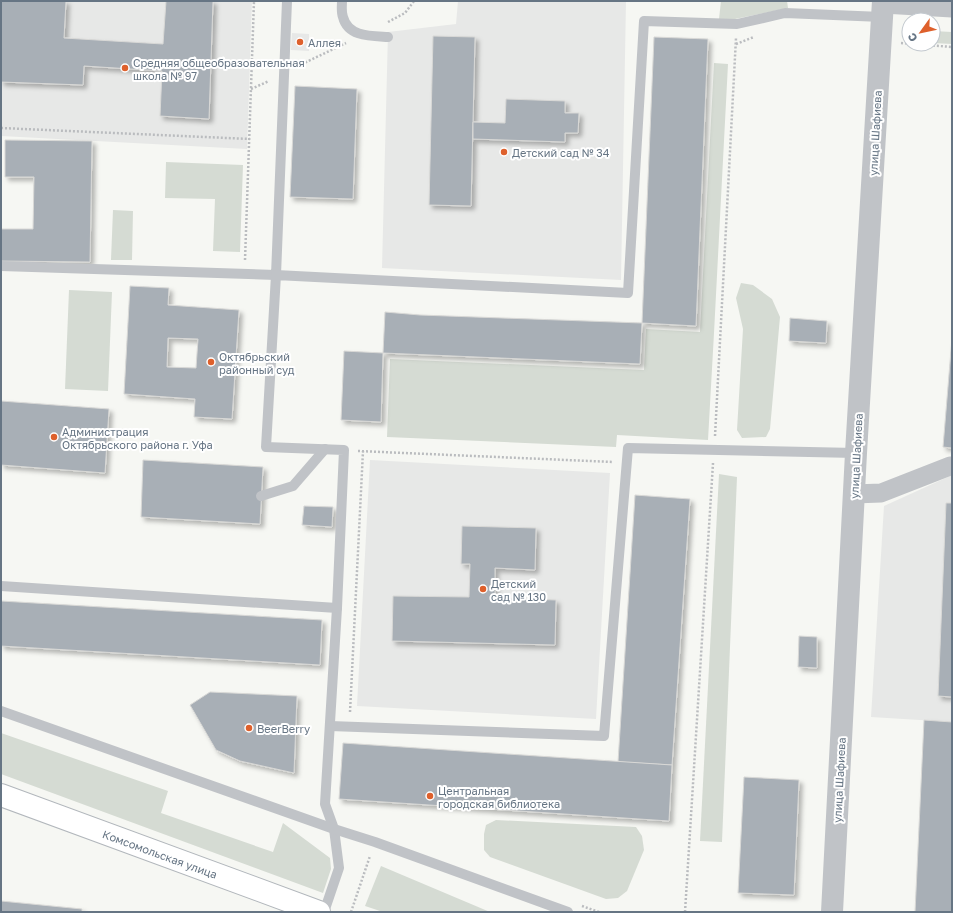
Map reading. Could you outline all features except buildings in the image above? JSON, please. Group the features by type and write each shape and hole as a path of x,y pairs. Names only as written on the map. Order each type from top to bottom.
{"main road":[{"name":"Комсомольская улица","path":"1,795 319,912"}],"street":[{"path":"883,8 952,8"},
{"name":"улица Шафиева","path":"832,912 856,453 883,8"},
{"path":"854,494 881,493 952,466"}],"lane":[{"path":"287,1 276,275 266,447 344,450 337,608 325,804 334,829 339,868 324,912"},
{"path":"342,1 342,16 352,30 362,35 388,36"},
{"path":"1,266 276,275 628,293 644,21 737,24 785,13 883,8"},
{"path":"330,726 604,736 628,448 856,453"},
{"path":"262,496 293,486 325,449"},
{"path":"1,586 337,608"},
{"path":"1,711 334,829 375,842 568,912"}],"path":[{"path":"245,274 254,1"},
{"path":"251,89 405,13 414,1"},
{"path":"685,912 714,450 737,24"},
{"path":"880,42 952,47"},
{"path":"1,128 250,139"},
{"path":"344,450 626,463"},
{"path":"349,727 363,451"},
{"path":"351,912 375,842"}],"shaded area":[{"name":"Средняя общеобразовательная школа № 97","path":"1,1 252,1 247,149 1,136"},
{"name":"Детский сад № 34","path":"458,1 626,1 621,280 382,268 388,32 456,24"},
{"path":"721,1 787,1 788,8 735,19 719,19"},
{"path":"941,31 952,32 952,44 941,43"},
{"path":"292,33 309,34 309,51 291,50"},
{"path":"714,63 728,64 708,440 617,435 616,447 387,437 390,359 644,370 646,329 700,332"},
{"path":"166,162 243,165 240,252 213,251 215,199 165,198"},
{"path":"113,210 133,211 132,260 111,260"},
{"path":"741,283 753,285 772,299 780,317 770,429 766,437 742,438 737,430 743,329 736,298"},
{"path":"69,290 112,292 108,391 65,389"},
{"name":"Детский сад № 130","path":"370,460 610,473 596,719 357,706"},
{"path":"719,474 737,477 722,842 700,841"},
{"path":"952,476 952,722 871,717 884,506"},
{"path":"1,733 168,791 161,813 273,852 283,823 330,858 331,869 323,893 1,774"},
{"path":"496,820 636,827 642,836 644,850 627,891 618,898 606,899 490,857 484,850 484,834 486,825"},
{"path":"381,866 490,912 383,912 365,906"}],"place":[{"name":"Аллея","path":"300,42"},
{"name":"Средняя общеобразовательная школа № 97","path":"125,68"},
{"name":"Детский сад № 34","path":"504,152"},
{"name":"Октябрьский районный суд","path":"211,362"},
{"name":"Администрация Октябрьского района г. Уфа","path":"54,437"},
{"name":"Детский сад № 130","path":"483,589"},
{"name":"BeerBerry","path":"249,728"},
{"name":"Центральная городская библиотека","path":"430,796"}]}
